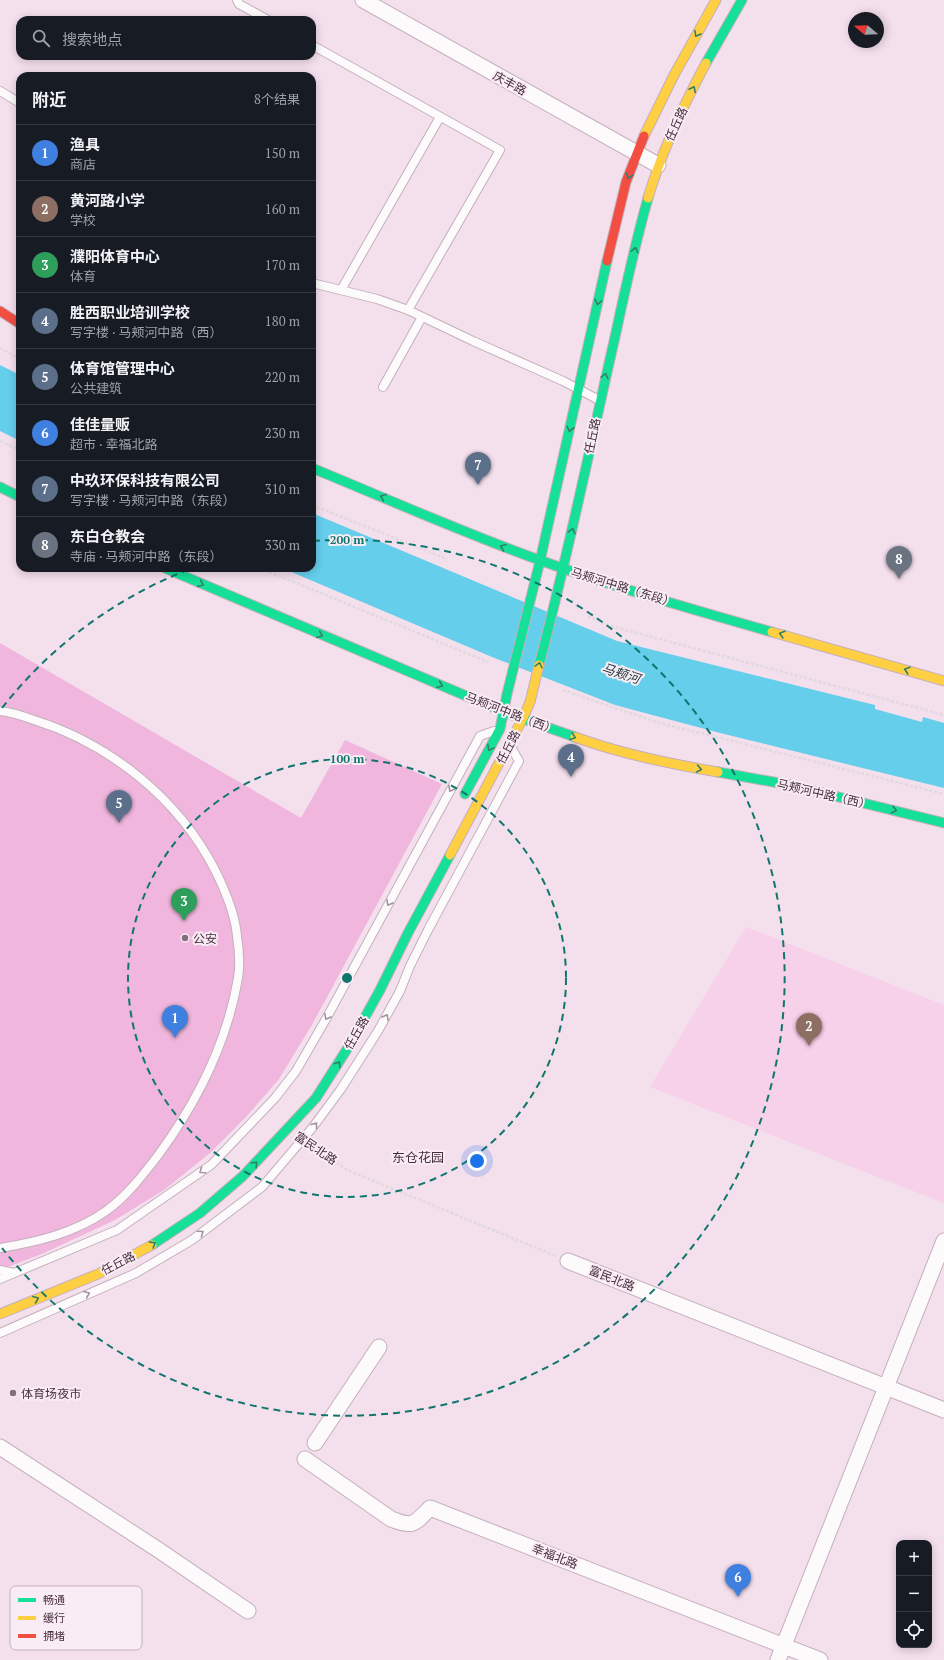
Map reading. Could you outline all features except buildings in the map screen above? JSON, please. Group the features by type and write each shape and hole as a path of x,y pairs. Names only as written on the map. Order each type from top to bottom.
{"street":[{"name":"庆丰路","path":"363,0 658,165"},
{"name":"任丘路","path":"463,799 500,729 507,694 540,561 613,235 636,154 652,118 716,0"},
{"name":"任丘路","path":"0,1314 98,1274 150,1246 200,1213 244,1176 316,1098 352,1040 380,990 408,933 523,718 530,702 564,569 600,400 637,239 658,165 674,126 699,75 742,0"},
{"path":"0,311 16,321"},
{"name":"马颊河中路（东段）","path":"316,470 453,527 540,561 630,590 944,681"},
{"path":"0,487 16,495"},
{"name":"马颊河中路（西）","path":"174,572 504,712 592,744 681,766 790,785 944,823"},
{"path":"778,1660 944,1241"},
{"name":"富民北路","path":"568,1261 944,1410"},
{"path":"315,1443 379,1347"},
{"path":"0,1447 248,1611"},
{"name":"幸福北路","path":"305,1459 391,1519 406,1525 418,1521 430,1508 820,1660"}],"lane":[{"path":"237,0 239,4 261,16"},
{"path":"316,47 500,150 408,310"},
{"path":"0,91 16,101"},
{"path":"342,290 440,117"},
{"path":"316,284 377,299 408,310 600,400"},
{"path":"383,387 422,317"},
{"path":"0,711 10,712 51,725 90,743 128,767 158,794 187,824 207,854 227,894 237,935 238,977 229,1019 212,1063 193,1104 140,1179 106,1211 68,1232 29,1243 0,1248"},
{"path":"0,1279 117,1230 211,1165 275,1098 296,1071 319,1032 480,736 500,729"},
{"path":"0,1333 59,1306 136,1274 192,1240 262,1187 303,1139 341,1090 378,1031 400,992 410,966 428,930 518,761 509,744"},
{"path":"0,1270 14,1273"}],"path":[{"path":"0,348 16,357"},
{"path":"0,441 16,448"},
{"path":"316,507 447,559"},
{"path":"270,572 488,662"},
{"path":"588,616 608,625 944,715"},
{"path":"563,690 656,722 944,794"},
{"name":"富民北路","path":"303,1139 347,1170 568,1261"}],"shaded area":[{"path":"0,643 301,818 345,740 442,784 313,1023 279,1079 245,1118 210,1153 164,1190 115,1220 44,1253 0,1270"},
{"path":"746,927 944,1005 944,1203 650,1087"}],"water":[{"path":"0,365 16,373 16,439 0,431"},
{"name":"马颊河","path":"316,515 617,641 875,705 875,709 922,722 923,717 944,723 944,788 720,733 615,705 492,657 291,572 316,572"}],"traffic: fast":[{"path":"706,63 742,0"},
{"path":"539,665 569,542 630,267 648,198"},
{"path":"465,794 500,729 507,694 540,561 607,261"},
{"path":"316,470 421,514 561,568 651,597 772,632"},
{"path":"0,487 16,495"},
{"path":"174,572 504,712 575,737"},
{"path":"718,772 790,785 944,823"},
{"path":"152,1245 200,1213 243,1176 316,1098 349,1046 380,990 408,933 450,855"}],"traffic: slow":[{"path":"644,136 674,75 716,0"},
{"path":"648,198 674,129 689,95 706,63"},
{"path":"772,632 944,681"},
{"path":"450,855 523,718 530,702 539,665"},
{"path":"575,737 610,749 646,758 718,772"},
{"path":"0,1314 98,1274 152,1245"}],"traffic: jam":[{"path":"607,261 626,182 644,136"},
{"path":"0,311 16,321"}],"place":[{"name":"中玖环保科技有限公司","path":"478,485"},
{"name":"东白仓教会","path":"899,579"},
{"name":"胜西职业培训学校","path":"571,777"},
{"name":"体育馆管理中心","path":"119,823"},
{"name":"濮阳体育中心","path":"184,921"},
{"name":"公安","path":"185,938"},
{"name":"渔具","path":"175,1038"},
{"name":"黄河路小学","path":"809,1046"},
{"name":"体育场夜市","path":"13,1393"},
{"name":"佳佳量贩","path":"738,1597"}],"district":[{"name":"东仓花园","path":"418,1157"}]}
